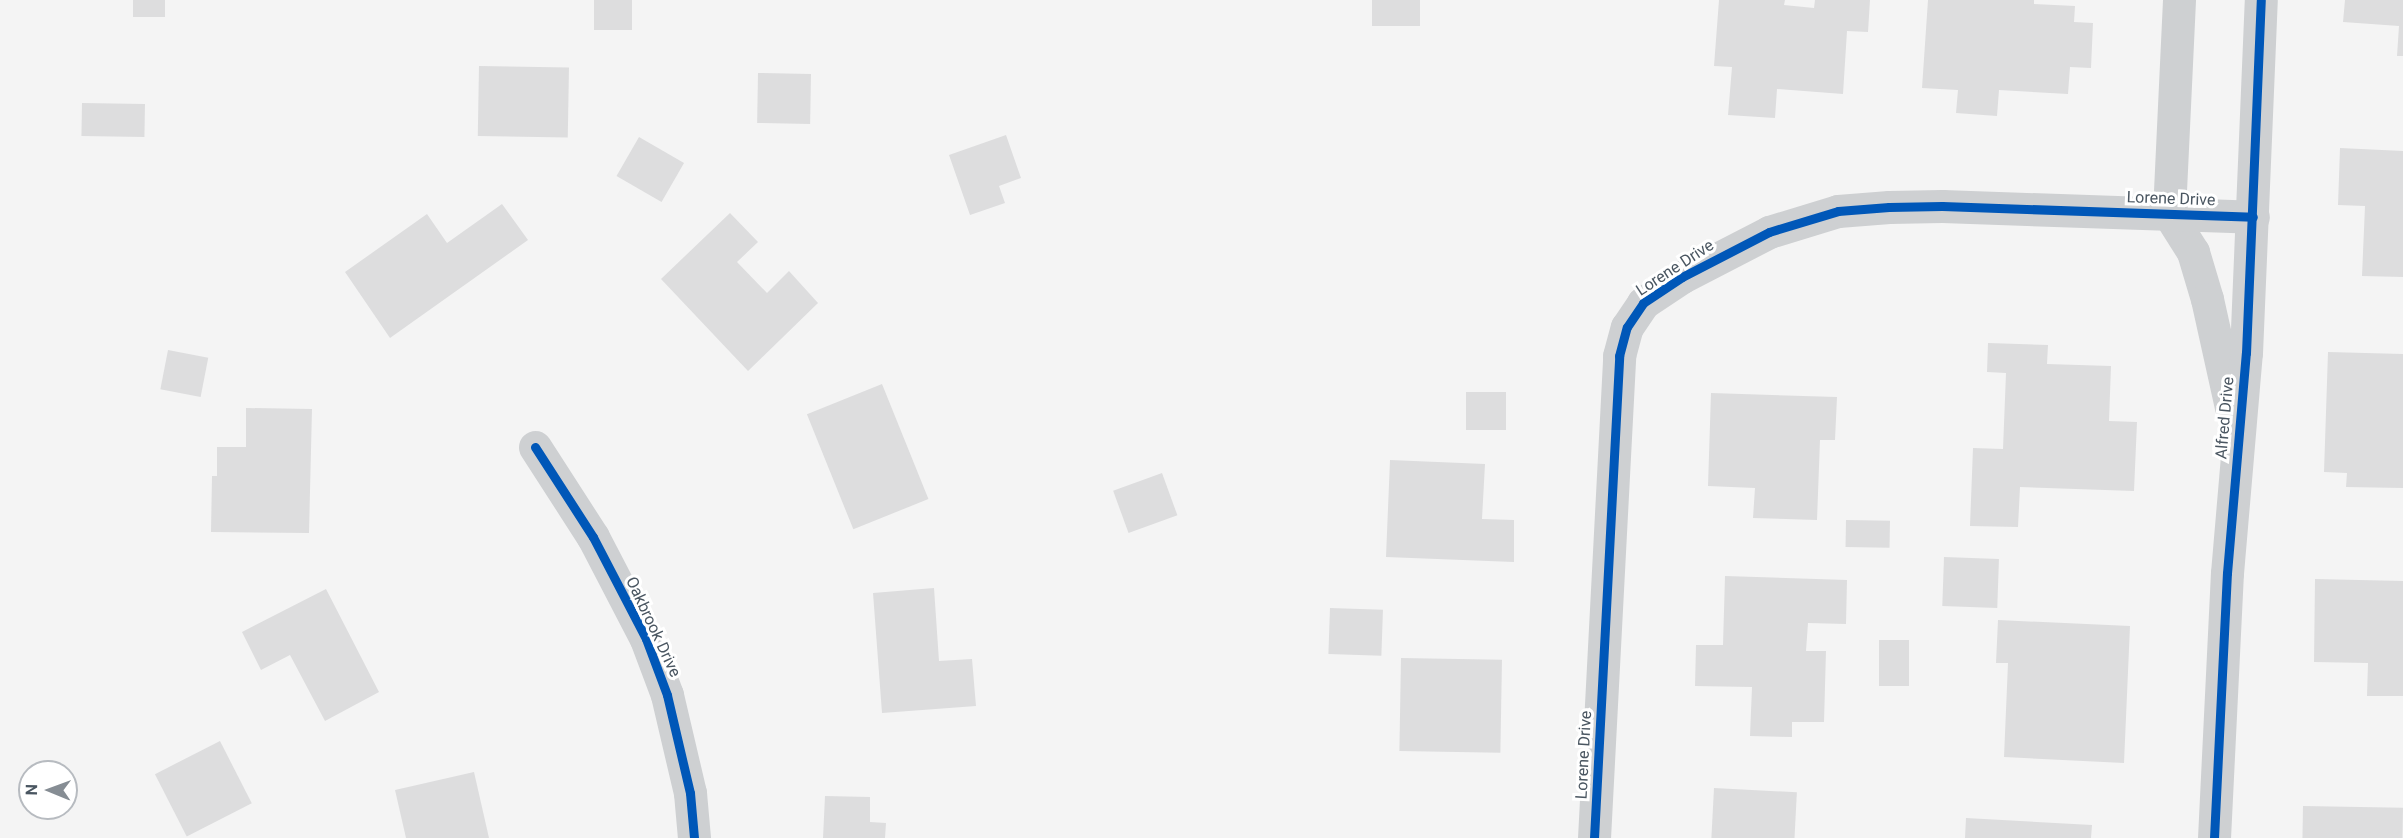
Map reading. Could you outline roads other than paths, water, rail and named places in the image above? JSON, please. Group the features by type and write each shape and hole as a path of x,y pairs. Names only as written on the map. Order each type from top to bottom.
{"street":[{"path":"2169,214 2179,0"},
{"name":"Alfred Drive","path":"2214,838 2227,573 2253,217 2261,0"},
{"name":"Lorene Drive","path":"1594,838 1619,356 1627,327 1642,303 1682,277 1769,232 1838,211 1942,206 2253,217"},
{"name":"Alfred Drive","path":"2169,214 2193,252 2207,299 2238,444"},
{"name":"Oakbrook Drive","path":"535,447 593,537 646,639 668,695 690,793 694,838"}]}
